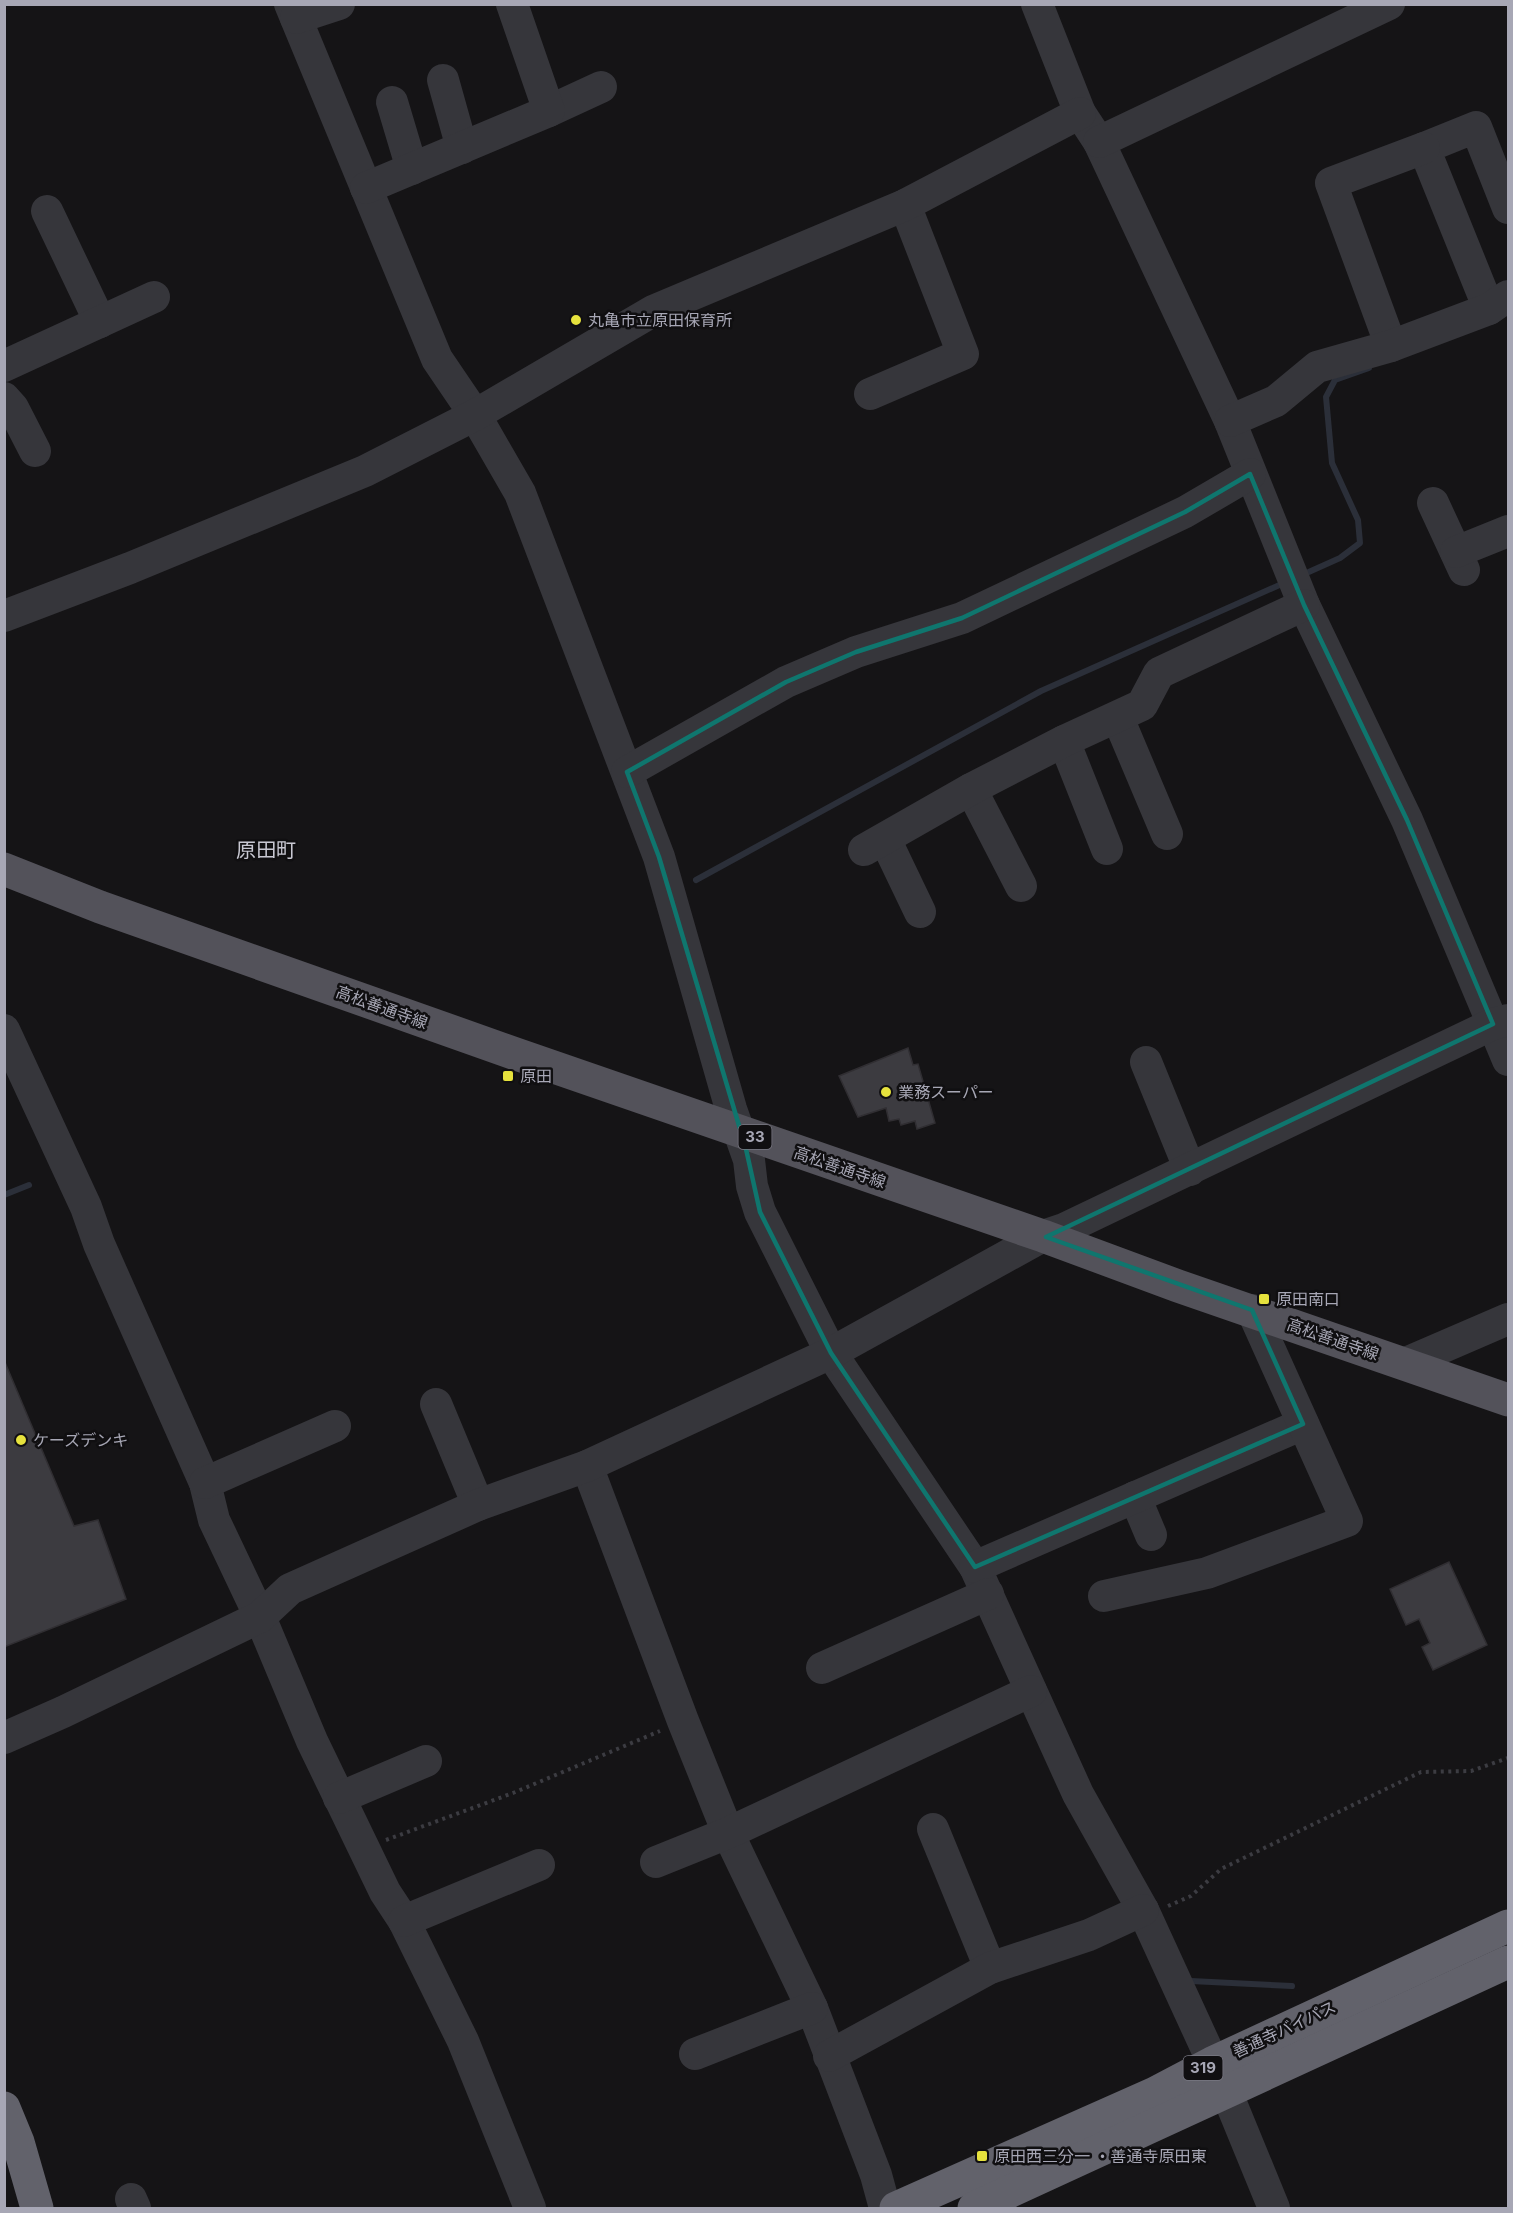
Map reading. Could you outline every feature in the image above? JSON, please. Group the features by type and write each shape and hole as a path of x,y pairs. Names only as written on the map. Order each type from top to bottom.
{"highway":[{"name":"善通寺バイパス","path":"897,2208 1155,2093 1212,2063 1509,1926"},
{"name":"善通寺バイパス","path":"974,2208 1509,1962"},
{"path":"4,2108 18,2142 37,2208"},
{"path":"4,2167 16,2208"}],"main road":[{"name":"高松善通寺線","path":"4,869 121,914 516,1054 1509,1400"}],"street":[{"path":"339,4 293,11 437,359 475,415 520,493 659,857 731,1109 749,1160 752,1186 760,1212 831,1353 981,1581 1078,1794 1144,1913 1226,2091 1274,2208"},
{"path":"512,4 549,111"},
{"path":"1037,4 1080,113 1099,142 1230,421 1304,605 1501,1022 1509,1059"},
{"path":"1099,142 1389,4"},
{"path":"443,80 462,148"},
{"path":"366,188 601,87"},
{"path":"392,102 412,169"},
{"path":"4,616 130,568 365,471 475,415 653,311 905,205 1080,113"},
{"path":"1391,346 1331,183 1476,127 1509,208"},
{"path":"1230,421 1276,402 1317,367 1391,346 1499,302 1424,148"},
{"path":"870,394 963,354 905,205"},
{"path":"47,211 100,322"},
{"path":"4,366 154,297"},
{"path":"4,398 13,408 35,451"},
{"path":"627,772 786,682 856,652 962,618 1185,512 1250,474"},
{"path":"1433,503 1460,561 1509,531"},
{"path":"920,912 874,844 971,789 1064,741 1142,705 1160,674 1304,605"},
{"path":"1118,718 1167,834"},
{"path":"1064,741 1107,849"},
{"path":"971,789 1021,886"},
{"path":"4,1738 260,1617 290,1589 478,1505 587,1466 831,1353 1043,1236 1064,1229 1501,1022"},
{"path":"4,1030 86,1207 99,1244 205,1483 214,1520 260,1617 312,1741 385,1892 404,1921 463,2041 530,2208"},
{"path":"1146,1062 1190,1170"},
{"path":"1104,1596 1207,1573 1347,1521 1252,1310"},
{"path":"1406,1363 1509,1319"},
{"path":"436,1404 478,1505"},
{"path":"822,1668 1135,1497 1303,1424"},
{"path":"205,1483 335,1426"},
{"path":"587,1466 683,1721 728,1833 812,2008 876,2175 885,2208"},
{"path":"1135,1497 1151,1535"},
{"path":"656,1862 728,1833 1031,1691"},
{"path":"339,1798 426,1761"},
{"path":"933,1828 990,1968"},
{"path":"404,1921 539,1865"},
{"path":"829,2056 990,1968 1089,1935 1144,1913"},
{"path":"695,2054 812,2008"}],"path":[{"path":"364,1848 513,1793 683,1721"},
{"path":"1144,1913 1191,1896 1221,1869 1421,1772 1471,1771 1509,1758"}],"highlighted area":[{"path":"1250,474 1304,605 1407,820 1493,1024 1046,1237 1252,1310 1303,1424 975,1567 831,1353 760,1212 746,1149 659,857 627,772 786,682 856,652 962,618 1185,512"}],"building":[{"name":"業務スーパー","path":"908,1048 913,1065 918,1064 935,1123 917,1129 915,1121 901,1125 899,1119 889,1121 886,1108 858,1117 839,1076"},
{"name":"ケーズデンキ","path":"4,1360 74,1526 98,1520 126,1599 4,1647"},
{"path":"1449,1562 1487,1645 1433,1670 1422,1647 1430,1643 1419,1619 1406,1625 1390,1589"}],"waterway":[{"path":"1302,575 1340,558 1360,543 1358,520 1332,463 1326,397 1335,380 1369,368"},
{"path":"696,880 1041,691 1284,583"},
{"path":"4,1195 29,1185"},
{"path":"1191,1981 1292,1986"}],"place":[{"name":"丸亀市立原田保育所","path":"576,320"},
{"name":"原田","path":"508,1076"},
{"name":"業務スーパー","path":"886,1092"},
{"name":"原田南口","path":"1264,1299"},
{"name":"ケーズデンキ","path":"21,1440"},
{"name":"原田西三分一 ・善通寺原田東","path":"982,2156"}],"district":[{"name":"原田町","path":"266,850"}]}
